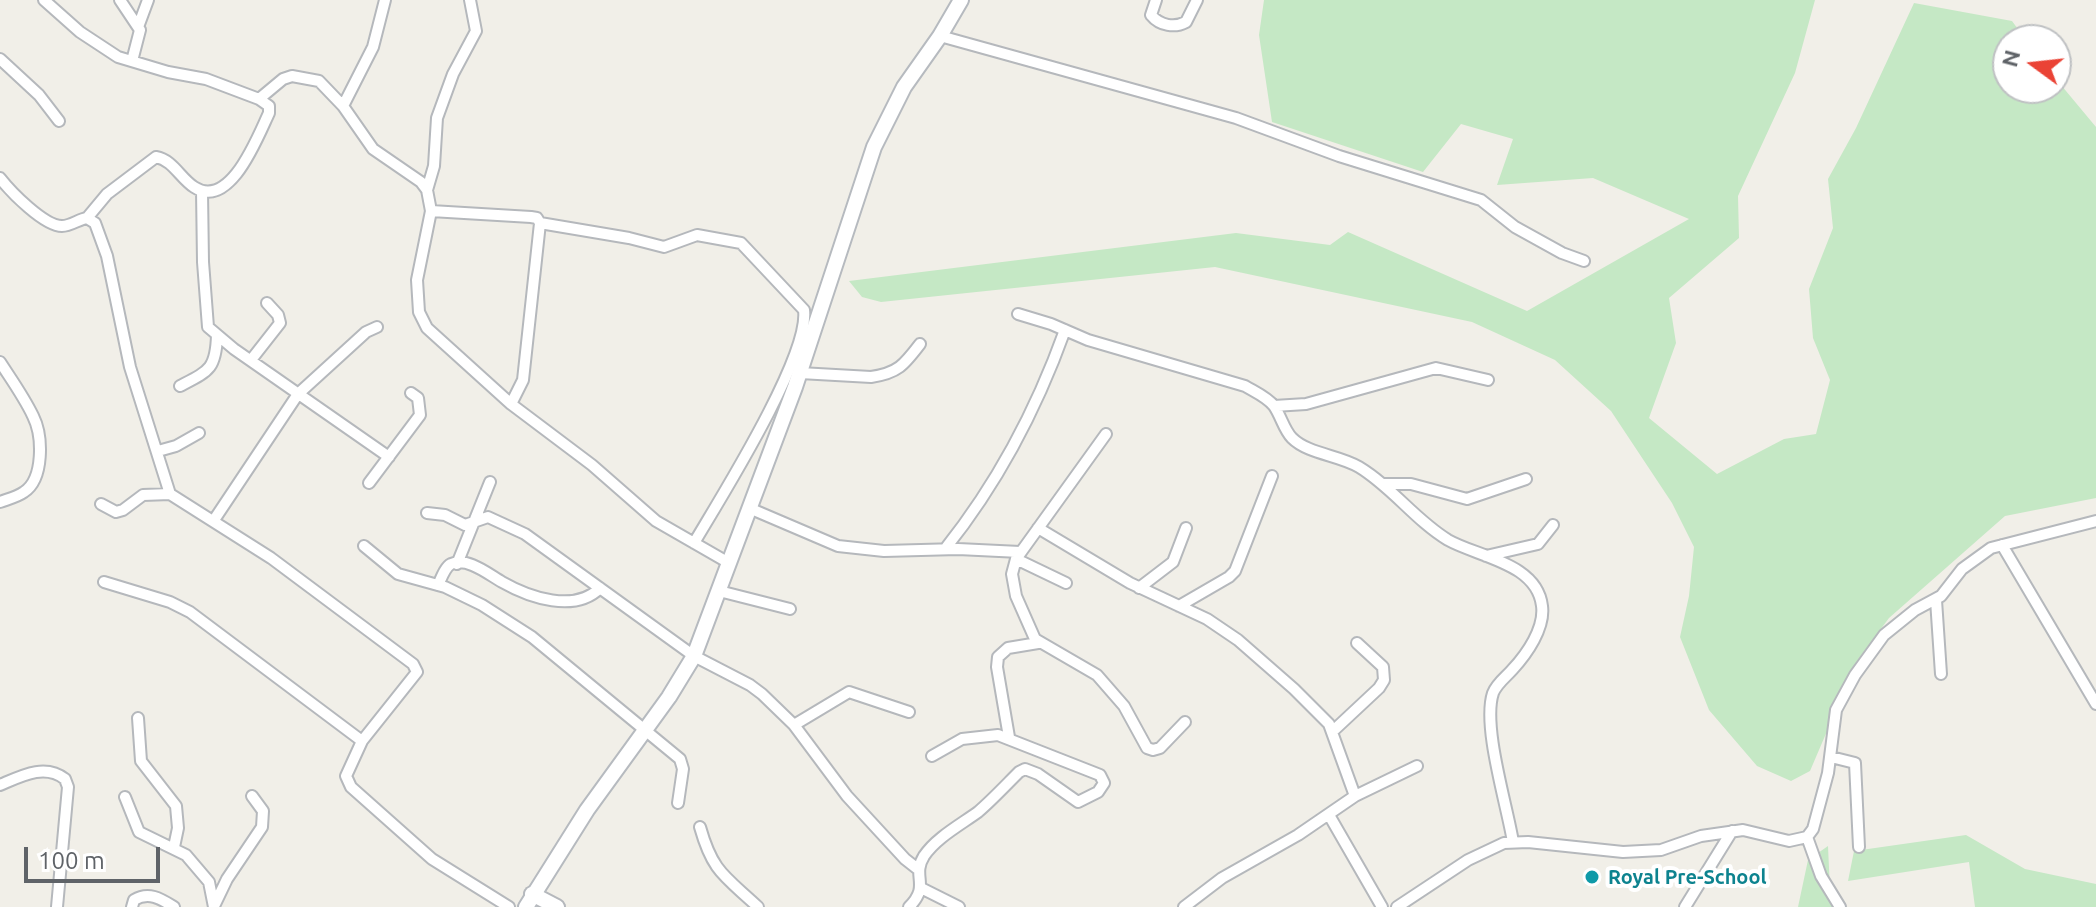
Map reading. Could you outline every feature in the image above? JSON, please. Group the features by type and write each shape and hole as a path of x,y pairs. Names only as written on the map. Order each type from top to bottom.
{"main road":[{"path":"557,907 529,900 694,656 800,373 874,147 904,87 961,0"}],"street":[{"path":"0,178 20,201 53,223 66,225 87,218 107,194 156,157 169,163 194,187 202,191 221,190 247,157 269,113 269,106 259,99 201,77 168,72 118,57 88,38 44,0"},
{"path":"120,0 140,35 132,61"},
{"path":"138,27 148,0"},
{"path":"343,106 373,47 385,0"},
{"path":"427,190 434,166 437,118 453,74 474,40 476,31 470,0"},
{"path":"1156,0 1151,15 1156,21 1173,26 1186,22 1197,0"},
{"path":"940,36 1236,118 1339,156 1481,200 1515,227 1562,253 1584,261"},
{"path":"0,59 39,95 59,121"},
{"path":"259,99 283,79 292,76 319,81 343,106 373,149 421,182 427,190 431,211 418,271 419,312 427,328 511,404 592,465 656,521 729,563"},
{"path":"202,191 206,323 251,360 389,457"},
{"path":"431,211 531,217 537,218 540,223 523,380 511,404"},
{"path":"87,218 95,223 107,256 124,343 170,494 271,558 417,668 414,678 362,741 346,776 351,787 432,859 509,907"},
{"path":"540,223 622,236 664,247 697,235 741,243 804,310 804,321 786,375 750,446 694,543"},
{"path":"251,360 280,323 278,315 267,303"},
{"path":"1018,314 1088,340 1245,386 1274,406 1293,439 1354,464 1383,484 1449,541 1510,566 1537,588 1543,608 1538,631 1525,655 1493,692 1491,707 1492,736 1513,842"},
{"path":"214,520 298,394 366,332 377,327"},
{"path":"945,549 976,510 1042,393 1065,330"},
{"path":"180,386 210,368 216,357 217,335"},
{"path":"800,373 882,375 904,366 920,344"},
{"path":"0,362 4,379 37,426 40,460 32,484 26,491 0,502"},
{"path":"1274,406 1306,404 1424,370 1446,369 1488,380"},
{"path":"369,483 420,415 418,398 411,393"},
{"path":"158,451 176,446 199,433"},
{"path":"1106,434 1018,556 1012,574 1016,596 1038,643 1097,675 1124,706 1147,748 1160,748 1185,722"},
{"path":"1179,606 1235,571 1272,476"},
{"path":"1383,484 1411,484 1467,499 1526,479"},
{"path":"457,564 490,482"},
{"path":"101,504 116,512 143,495 170,494"},
{"path":"749,508 838,546 884,551 945,549 1018,556 1066,583"},
{"path":"427,513 445,515 465,525 488,517 525,534 694,656 750,685 794,725 847,796 919,870"},
{"path":"1397,907 1477,855 1504,843 1623,852 1661,850 1701,836 1732,831 1755,831 1789,841 1807,837 1813,829 1831,757 1836,710 1855,675 1884,635 1915,610 1936,600 1978,556 2002,545 2096,521"},
{"path":"1486,556 1538,544 1553,525"},
{"path":"1038,528 1139,588 1216,624 1238,640 1294,689 1334,736 1355,796"},
{"path":"1139,588 1173,562 1186,528"},
{"path":"2002,545 2096,704"},
{"path":"364,546 398,574 438,585 474,601 532,637 683,764 678,803"},
{"path":"438,585 449,565 457,564 475,566 512,587 563,602 583,601 600,588"},
{"path":"104,582 170,602 190,612 362,741"},
{"path":"719,591 790,609"},
{"path":"1936,600 1941,674"},
{"path":"1009,737 998,657 1008,648 1038,643"},
{"path":"1334,736 1384,680 1383,667 1357,643"},
{"path":"794,725 849,692 909,712"},
{"path":"138,718 139,757 176,806 178,828 174,847"},
{"path":"909,907 920,895 919,870 926,853 1025,769 1038,774 1078,802 1102,788 1104,779 1009,737 991,734 962,739 932,756"},
{"path":"1831,757 1855,763 1859,847"},
{"path":"1184,907 1222,878 1329,815 1355,796 1417,766"},
{"path":"0,785 33,772 51,772 65,779 67,802 57,907"},
{"path":"214,907 227,879 262,827 263,811 252,796"},
{"path":"125,797 139,832 186,855 207,879 214,907"},
{"path":"1329,815 1382,907"},
{"path":"700,827 716,869 758,907"},
{"path":"1685,907 1732,831"},
{"path":"1807,837 1821,876 1840,907"},
{"path":"921,888 959,907"},
{"path":"132,907 134,900 141,896 158,897 174,907"}],"green space":[{"path":"1264,0 1815,0 1795,73 1738,196 1739,238 1669,298 1676,343 1649,418 1717,474 1784,439 1816,434 1830,380 1813,338 1809,289 1833,228 1828,179 1856,128 1914,3 2012,21 2014,24 1992,24 1992,104 2072,104 2072,98 2096,127 2096,498 2005,516 1889,618 1857,661 1810,771 1791,781 1757,766 1709,710 1680,637 1689,596 1694,547 1672,503 1611,411 1555,360 1472,322 1215,267 881,302 862,297 849,281 1236,233 1330,245 1348,232 1527,311 1689,219 1593,178 1497,185 1513,139 1461,124 1423,172 1272,122 1259,35"},
{"path":"1966,835 2025,869 2096,884 2096,907 1975,907 1969,862 1848,881 1854,851"},
{"path":"1828,846 1830,890 1841,907 1798,907 1808,860"}],"place":[{"name":"Royal Pre-School","path":"1592,877"}]}
